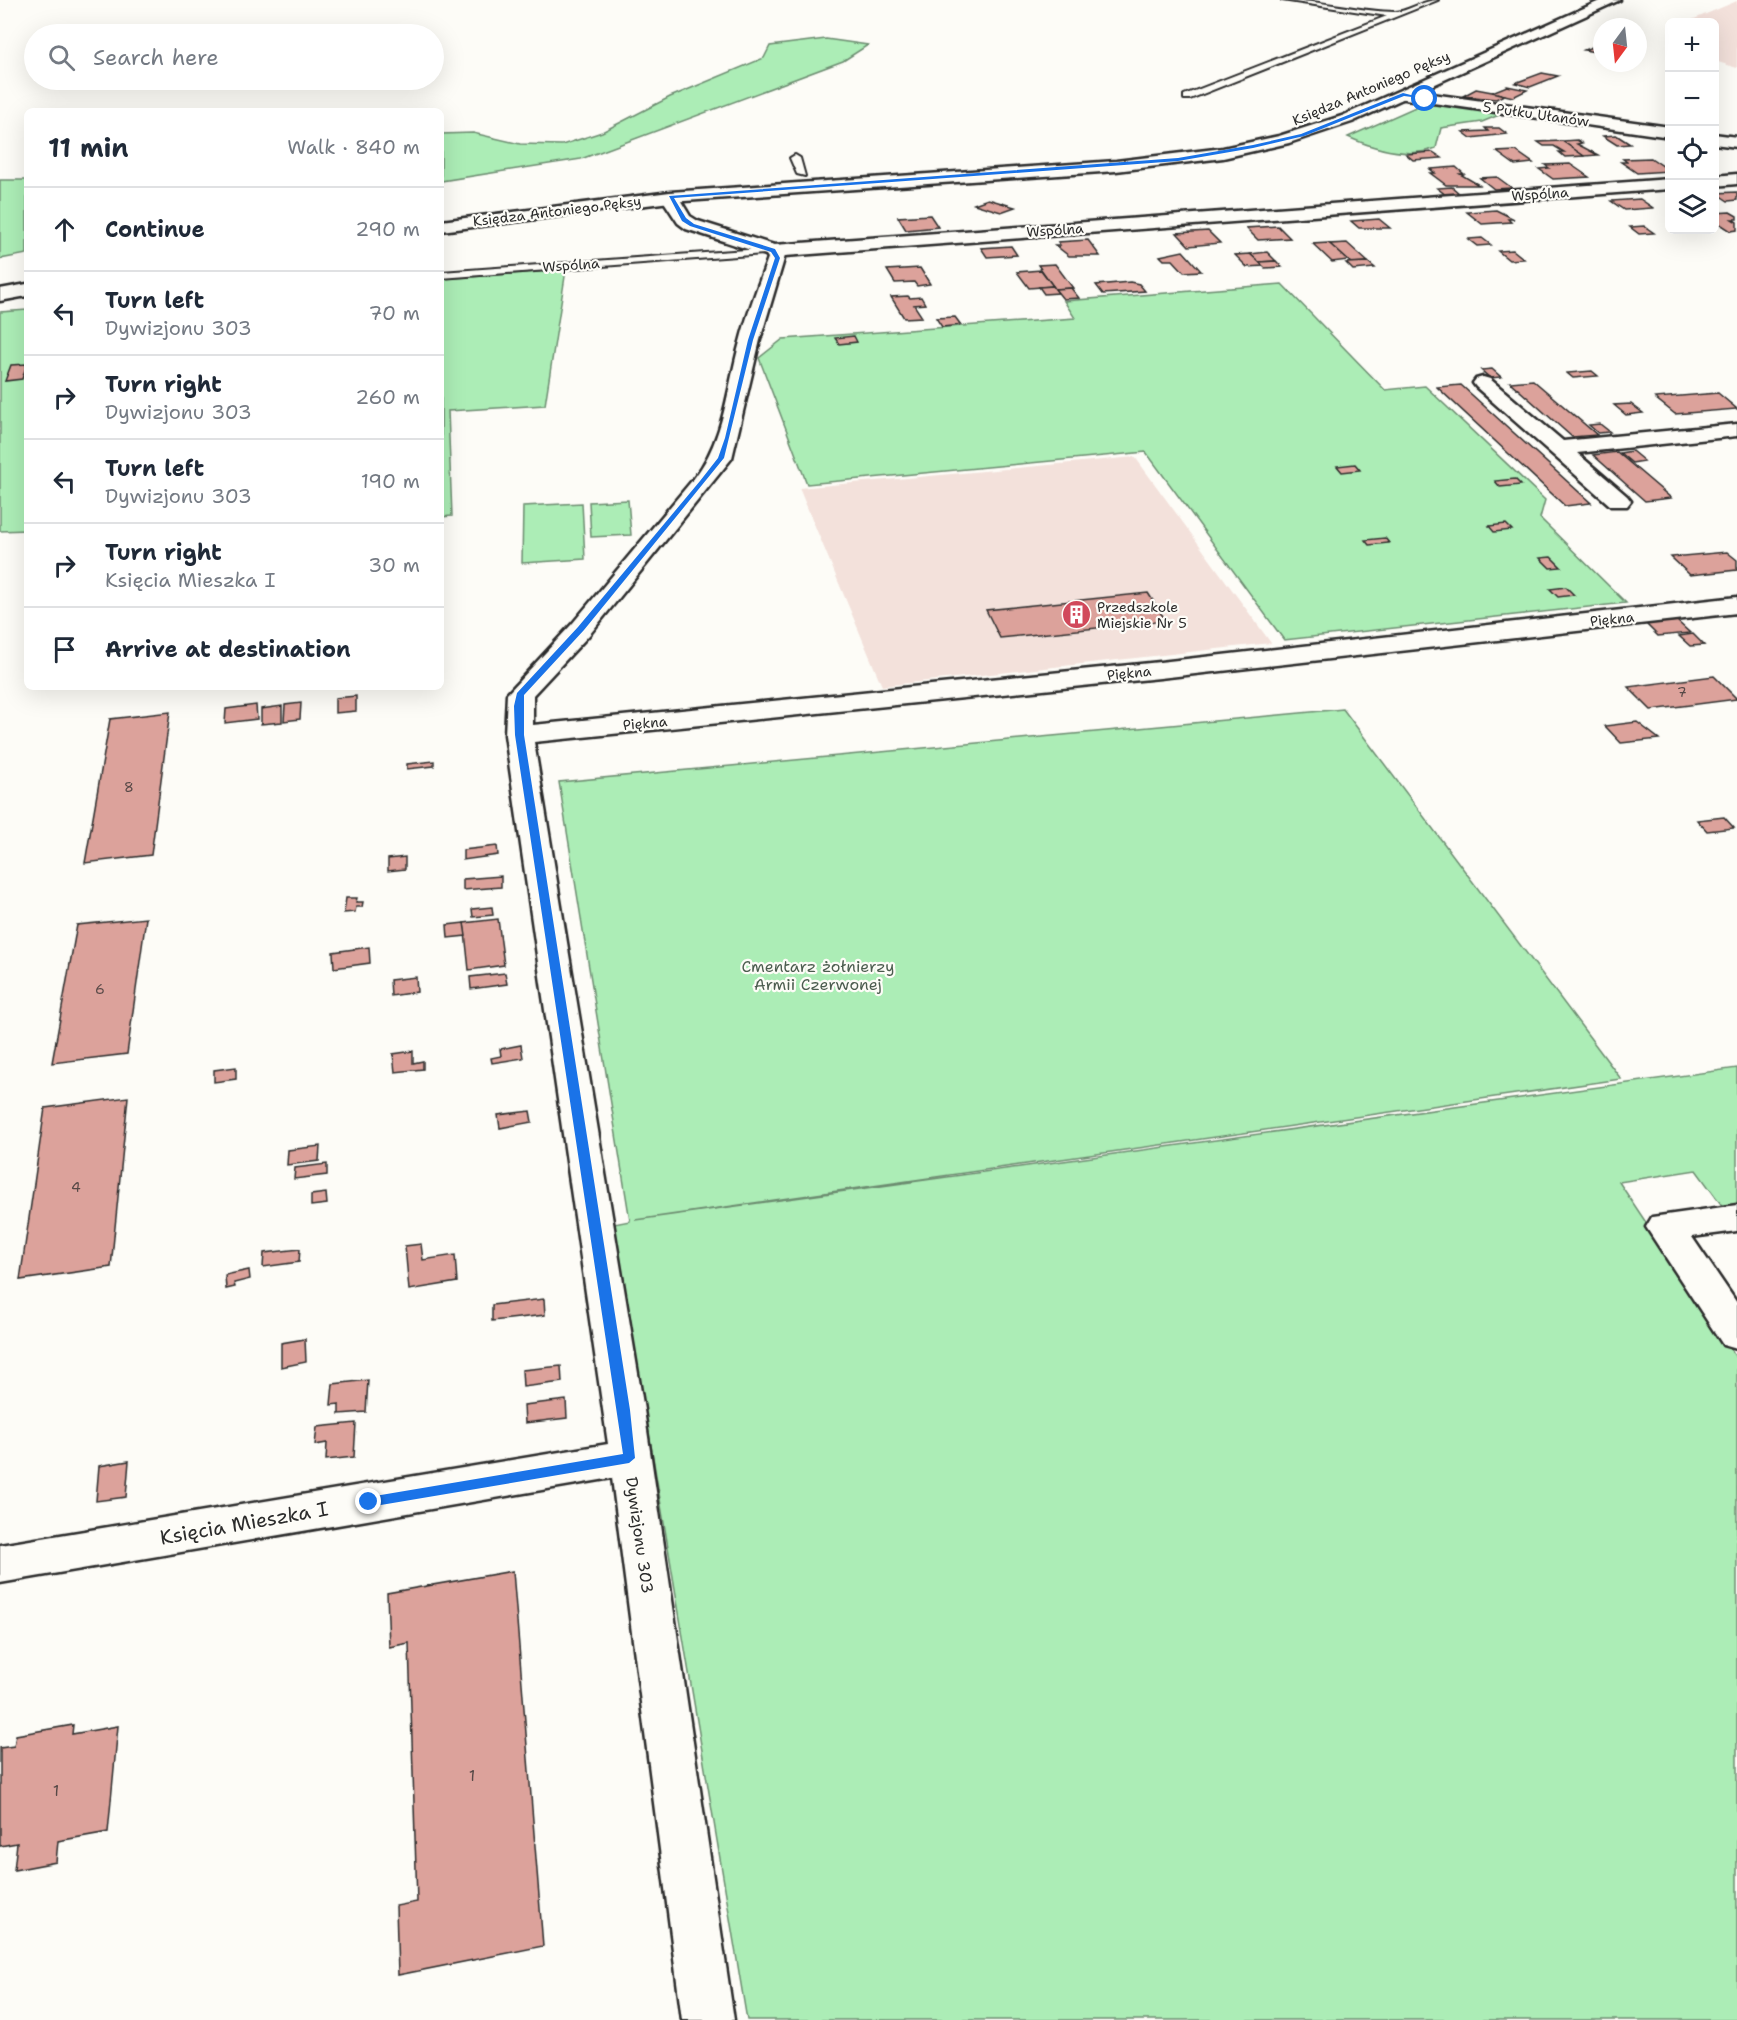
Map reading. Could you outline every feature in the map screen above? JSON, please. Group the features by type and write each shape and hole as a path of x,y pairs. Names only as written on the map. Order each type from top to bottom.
{"street":[{"name":"Księdza Antoniego Pęksy","path":"1421,68 1575,0"},
{"name":"Księdza Antoniego Pęksy","path":"444,226 670,197 1178,159 1243,149 1302,135 1403,95 1613,0"},
{"name":"5 Pułku Ułanów","path":"1403,95 1665,131"},
{"name":"Księdza Antoniego Pęksy","path":"444,212 636,188 1155,149 1256,132 1326,109"},
{"path":"1719,140 1737,142"},
{"path":"1719,181 1737,179"},
{"name":"Wspólna","path":"773,250 1665,184"},
{"path":"670,197 684,219 692,225 773,250"},
{"name":"Dywizjonu 303","path":"708,2020 624,1410 519,735 520,694 581,629 721,458 750,340 777,258 773,250"},
{"path":"0,280 24,276"},
{"path":"0,295 24,291"},
{"path":"1483,383 1619,501"},
{"path":"1558,448 1737,430"},
{"name":"Piękna","path":"519,735 1734,609"},
{"path":"1737,1218 1665,1227 1725,1297 1737,1334"},
{"name":"Księcia Mieszka I","path":"0,1564 629,1458"}],"lane":[{"path":"1286,0 1395,15"},
{"path":"1187,97 1434,0"},
{"path":"795,158 802,174"},
{"name":"Wspólna","path":"444,275 773,250"}],"shaded area":[{"path":"1737,1 1737,68 1719,62 1719,18 1697,18"},
{"path":"1135,457 1271,643 882,686 799,488"}],"green space":[{"path":"826,39 868,45 843,61 581,159 444,181 444,134 473,133 520,144 562,145 602,132 670,97 764,58 770,46"},
{"path":"1453,104 1504,113 1482,122 1441,128 1436,148 1414,153 1392,151 1348,137 1420,105"},
{"path":"0,180 24,180 24,255 0,259"},
{"path":"566,270 545,405 448,411 452,516 444,517 444,279"},
{"path":"1282,284 1385,390 1425,386 1545,500 1540,518 1626,603 1284,640 1146,452 807,484 759,358 783,339 1075,318 1064,301"},
{"path":"24,310 24,530 0,531 0,312"},
{"path":"628,500 631,535 591,537 589,502"},
{"path":"582,503 585,559 522,563 523,506"},
{"name":"Cmentarz żołnierzy Armii Czerwonej","path":"1343,709 1621,1079 635,1220 1737,1068 1737,1205 1723,1207 1696,1170 1619,1182 1737,1359 1737,2020 747,2020 614,1224 630,1221 559,782"}],"building":[{"path":"1542,73 1558,76 1530,87 1515,83"},
{"path":"1507,86 1527,90 1513,97 1492,92"},
{"path":"1476,89 1504,95 1496,99 1463,96"},
{"path":"1485,128 1499,128 1507,134 1471,138 1463,132 1488,131"},
{"path":"1616,135 1630,144 1617,145 1603,136"},
{"path":"1577,140 1582,143 1577,144 1598,155 1584,156 1562,141"},
{"path":"1562,141 1584,156 1565,157 1559,152 1564,152 1554,146 1544,146 1538,142"},
{"path":"1516,151 1533,163 1515,165 1497,152"},
{"path":"1433,152 1442,158 1413,160 1406,154"},
{"path":"1651,158 1665,168 1665,171 1637,173 1621,162 1627,162 1623,159"},
{"path":"1570,164 1589,177 1553,179 1539,169 1549,168 1545,165"},
{"path":"1456,167 1464,174 1460,174 1479,185 1446,185 1430,173 1435,173 1430,169"},
{"path":"1497,177 1512,188 1494,189 1480,178"},
{"path":"1452,187 1460,194 1446,195 1437,188"},
{"path":"1737,192 1737,200 1728,201 1719,193"},
{"path":"988,199 1015,207 1001,212 974,204"},
{"path":"1640,199 1653,208 1624,210 1611,201"},
{"path":"1496,210 1514,219 1508,219 1511,222 1482,224 1467,212"},
{"path":"1730,212 1737,216 1737,219 1732,219 1737,222 1737,230 1731,231 1719,223 1719,213"},
{"path":"930,215 938,227 906,230 898,217"},
{"path":"1379,219 1390,228 1359,228 1351,221"},
{"path":"1278,226 1290,238 1258,240 1246,228"},
{"path":"1644,226 1654,233 1639,234 1630,227"},
{"path":"1208,231 1220,243 1189,246 1177,233"},
{"path":"1482,238 1491,245 1477,246 1468,239"},
{"path":"1088,240 1100,256 1069,256 1055,245 1060,245 1058,242"},
{"path":"1328,243 1348,260 1332,262 1313,244"},
{"path":"1347,243 1368,262 1351,263 1330,244"},
{"path":"1011,246 1017,255 987,257 981,248"},
{"path":"1513,250 1524,259 1509,260 1498,251"},
{"path":"1183,251 1201,271 1184,272 1173,260 1164,260 1160,256"},
{"path":"1267,252 1276,261 1259,262 1250,254"},
{"path":"1250,254 1263,266 1247,267 1235,255"},
{"path":"1276,261 1282,267 1265,268 1259,262"},
{"path":"1368,262 1375,268 1353,270 1346,263"},
{"path":"1055,264 1073,288 1055,289 1038,265"},
{"path":"920,268 930,284 917,286 914,282 895,283 887,270"},
{"path":"1041,270 1053,286 1029,288 1017,272"},
{"path":"1130,282 1139,284 1145,291 1103,294 1096,285"},
{"path":"1053,286 1058,293 1044,294 1039,287"},
{"path":"1071,288 1079,298 1063,299 1055,289"},
{"path":"908,296 910,298 921,297 925,304 914,305 922,317 904,318 891,297"},
{"path":"955,317 961,325 942,327 936,318"},
{"path":"854,336 857,342 839,344 835,338"},
{"path":"24,364 22,379 5,381 11,365"},
{"path":"1492,369 1501,377 1490,378 1481,370"},
{"path":"1592,371 1598,376 1573,378 1567,373"},
{"path":"1533,380 1597,435 1572,437 1510,382"},
{"path":"1461,385 1591,503 1565,506 1437,387"},
{"path":"1718,393 1737,409 1675,414 1655,398"},
{"path":"1631,404 1643,413 1626,415 1614,405"},
{"path":"1600,424 1610,432 1598,433 1589,425"},
{"path":"1632,451 1644,461 1632,463 1620,453"},
{"path":"1617,452 1671,498 1645,501 1593,455"},
{"path":"1355,464 1360,470 1342,472 1337,466"},
{"path":"1515,479 1521,485 1500,487 1495,481"},
{"path":"1506,524 1512,530 1494,532 1489,526"},
{"path":"1385,538 1389,543 1369,545 1365,540"},
{"path":"1727,552 1737,560 1737,570 1690,575 1671,557"},
{"path":"1551,557 1561,567 1550,568 1540,558"},
{"path":"1566,587 1574,595 1558,597 1550,589"},
{"name":"Przedszkole Miejskie Nr 5","path":"1148,593 1166,621 1000,638 986,610"},
{"path":"1677,621 1690,633 1658,636 1646,624"},
{"path":"1693,634 1704,645 1690,646 1679,636"},
{"path":"1714,676 1737,699 1651,710 1628,687"},
{"path":"356,696 356,711 335,713 335,698"},
{"path":"301,703 300,719 284,721 285,705"},
{"path":"256,705 257,719 225,723 226,709"},
{"path":"282,706 282,722 261,724 261,709"},
{"path":"170,712 151,855 85,863 110,719"},
{"path":"1637,722 1659,739 1621,743 1605,726"},
{"path":"434,761 434,766 407,769 407,764"},
{"path":"1724,817 1734,828 1707,831 1697,820"},
{"path":"497,846 498,855 463,860 463,850"},
{"path":"405,857 405,869 388,871 388,859"},
{"path":"501,876 501,887 463,890 463,879"},
{"path":"346,898 357,898 356,902 363,902 362,907 356,907 355,912 344,913"},
{"path":"492,907 493,915 473,917 472,909"},
{"path":"146,918 127,1054 52,1063 77,925"},
{"path":"498,919 504,965 469,970 464,923"},
{"path":"464,923 466,936 448,938 447,925"},
{"path":"369,947 370,963 334,968 333,952"},
{"path":"505,973 507,984 471,989 470,977"},
{"path":"416,977 417,992 391,996 390,980"},
{"path":"521,1045 523,1058 492,1063 491,1058 501,1056 500,1049"},
{"path":"413,1051 413,1063 423,1061 423,1069 395,1072 393,1054"},
{"path":"236,1067 236,1079 214,1082 214,1070"},
{"path":"128,1097 111,1267 20,1280 45,1108"},
{"path":"530,1111 532,1122 500,1128 498,1115"},
{"path":"320,1146 319,1161 287,1165 288,1150"},
{"path":"327,1164 327,1175 294,1179 295,1168"},
{"path":"326,1193 327,1204 311,1206 311,1195"},
{"path":"421,1244 423,1260 455,1255 457,1282 409,1290 405,1246"},
{"path":"300,1249 299,1262 263,1267 264,1253"},
{"path":"249,1270 250,1279 234,1283 235,1287 226,1289 225,1275"},
{"path":"544,1299 545,1315 492,1321 492,1305"},
{"path":"305,1339 306,1362 281,1367 281,1343"},
{"path":"561,1366 562,1382 523,1387 522,1370"},
{"path":"368,1380 366,1412 339,1414 339,1404 331,1405 333,1384"},
{"path":"566,1400 567,1418 525,1423 524,1405"},
{"path":"356,1423 354,1457 326,1460 327,1443 315,1445 317,1427"},
{"path":"129,1461 126,1497 96,1501 99,1466"},
{"path":"513,1571 543,1946 398,1975 396,1906 417,1902 409,1643 389,1647 387,1593"},
{"path":"73,1725 72,1734 118,1726 108,1832 58,1841 56,1862 14,1870 17,1843 0,1846 0,1748 14,1746 16,1735"}],"place":[{"name":"Przedszkole Miejskie Nr 5","path":"1076,615"}],"route":[{"path":"369,1502 629,1458 624,1410 519,735 518,706 520,694 581,629 703,483 721,458 728,438 750,340 777,258 773,250 692,225 676,209 670,197 1116,166 1178,159 1223,153 1302,135 1403,95 1425,99"}]}
